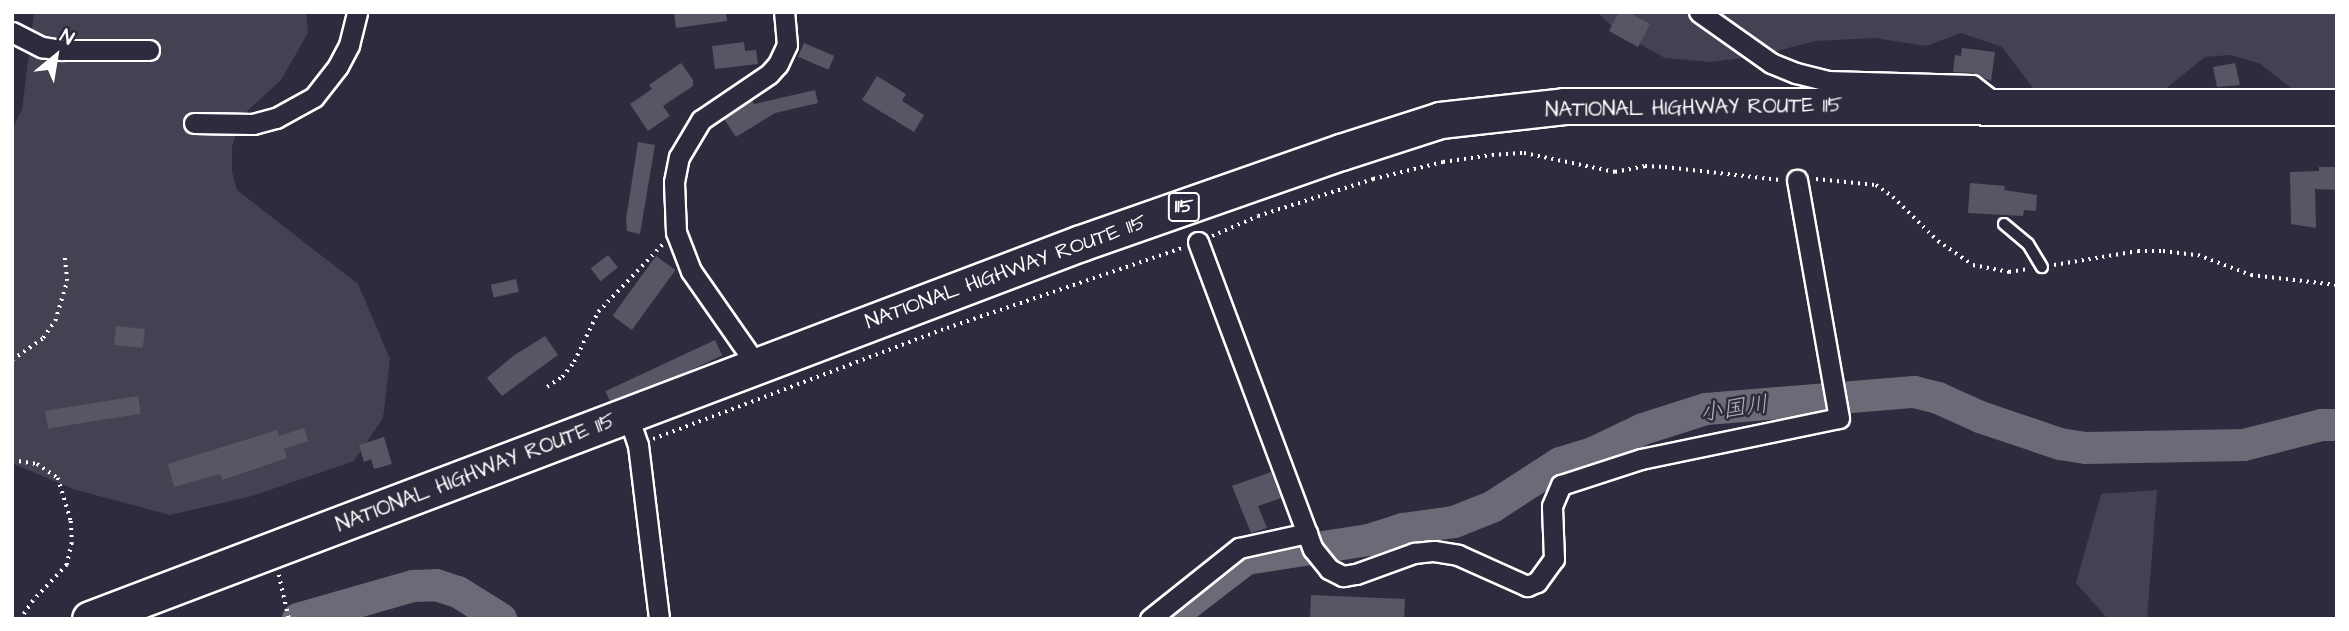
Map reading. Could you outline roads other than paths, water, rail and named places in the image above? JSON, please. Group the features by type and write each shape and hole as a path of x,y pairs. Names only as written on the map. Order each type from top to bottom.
{"highway":[{"name":"NATIONAL HIGHWAY ROUTE 115","path":"90,619 273,549 633,430 758,366 1081,243 1440,120 1564,106 2337,107"}],"street":[{"path":"194,123 253,124 276,118 314,97 338,66 349,45 357,12"},
{"path":"758,366 691,271 678,239 674,183 679,157 693,130 709,111 769,75 778,64 787,46 784,12"},
{"path":"1699,12 1771,63 1796,73 1827,81 1972,85 1998,106"},
{"path":"12,32 41,47 62,50 149,50"},
{"path":"1198,242 1307,533 1322,561 1335,574 1343,576 1414,553 1434,551 1458,555 1527,586 1537,582 1554,559 1552,506 1561,485 1641,459 1724,440 1836,421 1840,413 1797,180"},
{"path":"633,430 654,618"},
{"path":"1150,619 1238,548 1307,533"}],"lane":[{"path":"2004,224 2028,244 2042,267"}],"waterway":[{"name":"小国川","path":"1168,619 1246,559 1369,540 1403,529 1454,522 1492,507 1560,463 1595,452 1643,429 1706,409 1914,392 1938,398 1980,417 2060,444 2086,448 2244,445 2322,425 2337,425"},
{"name":"小国川","path":"298,619 413,586 436,585 458,592 501,619"}]}
